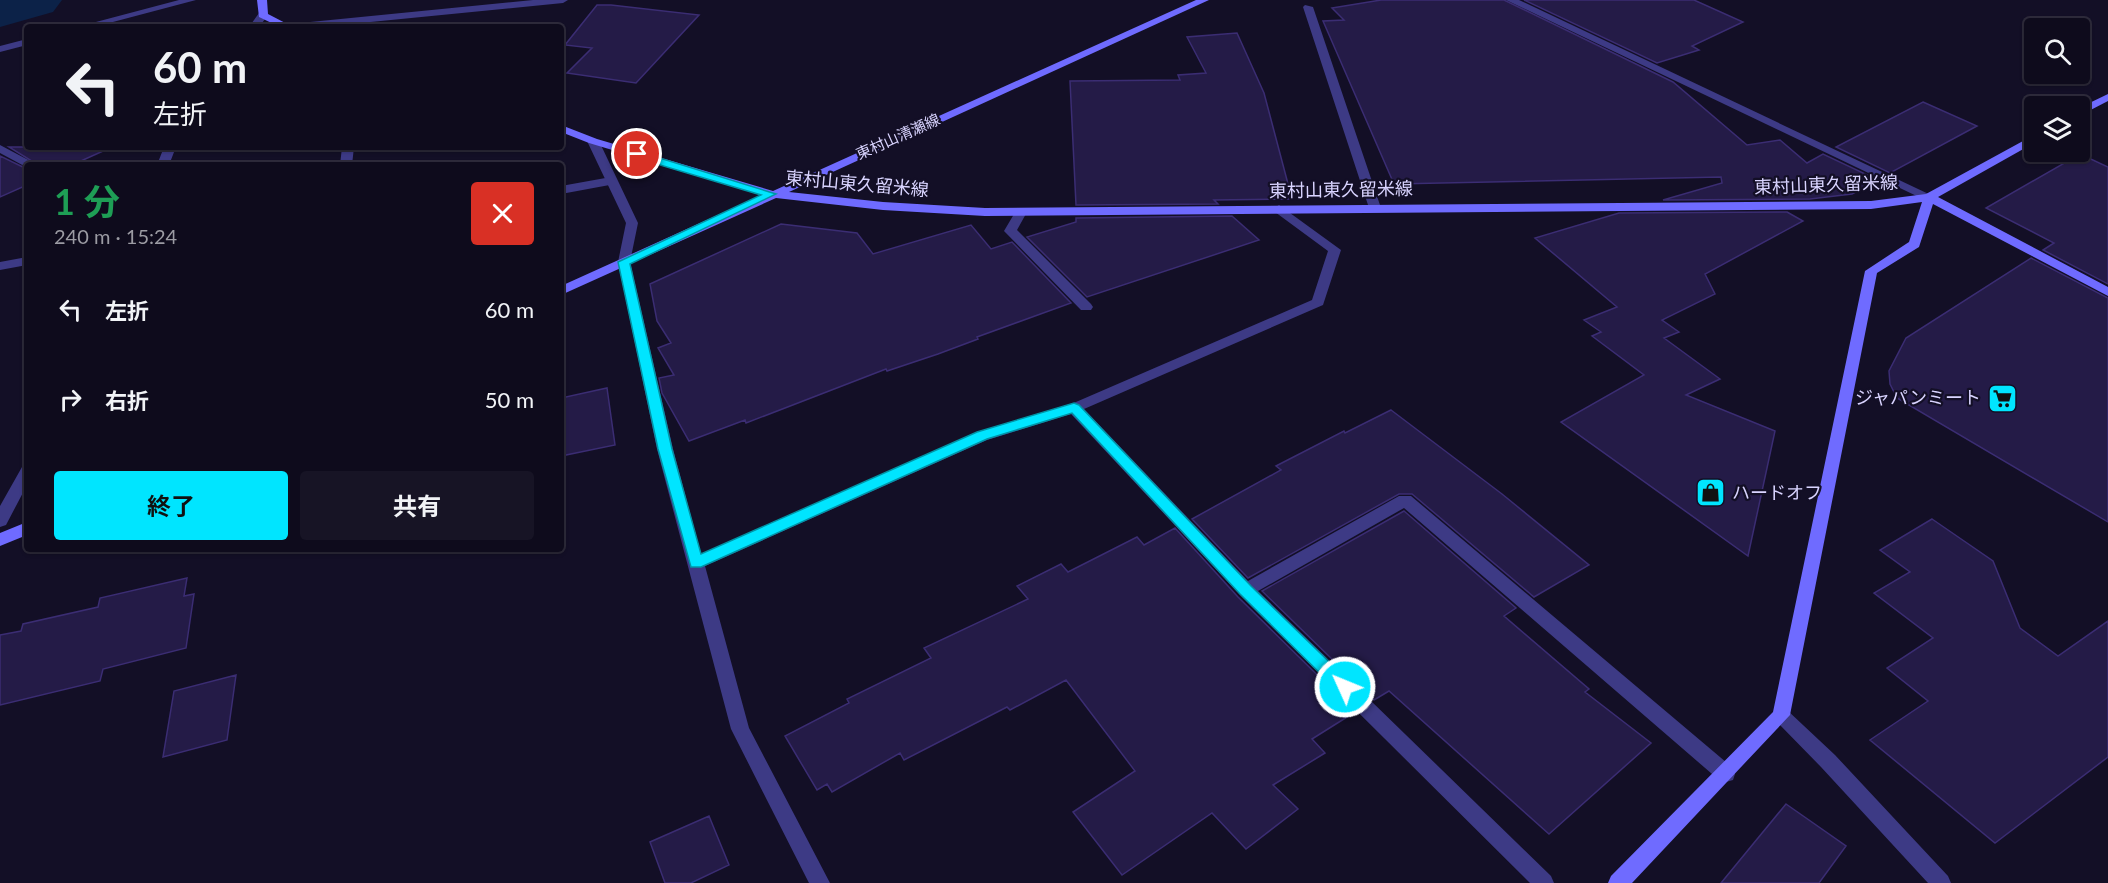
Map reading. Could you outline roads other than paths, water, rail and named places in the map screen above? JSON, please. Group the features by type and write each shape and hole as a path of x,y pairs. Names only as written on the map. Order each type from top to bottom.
{"main road":[{"path":"262,0 262,15 282,24"},
{"name":"東村山清瀬線","path":"564,290 1204,0"},
{"path":"2090,107 2108,97"},
{"name":"東村山東久留米線","path":"564,129 593,141 771,194 883,206 1021,212 1871,205 1929,197"},
{"path":"1618,883 1781,716 1871,271 1915,244 1929,197 2024,144"},
{"path":"1929,197 2108,292"},
{"path":"0,540 24,529"}],"street":[{"path":"94,24 191,0"},
{"path":"319,24 563,0"},
{"path":"1511,0 1929,197"},
{"path":"1308,7 1375,208"},
{"path":"256,24 262,15"},
{"path":"0,50 24,43"},
{"path":"593,141 632,223 624,262 665,449 740,729 820,883"},
{"path":"0,148 25,162"},
{"path":"564,189 611,181"},
{"path":"696,563 982,436 1074,408 1318,302 1335,250 1279,209"},
{"path":"1021,212 1010,231 1086,307"},
{"path":"0,266 24,262"},
{"path":"1074,408 1246,590 1544,883"},
{"path":"0,521 24,477"},
{"path":"1246,590 1405,500 1726,774"},
{"path":"1781,716 1828,761 1941,883"}],"waterway":[{"path":"0,10 33,0"}],"place":[{"name":"ジャパンミート","path":"2002,398"},
{"name":"ハードオフ","path":"1711,493"}]}
